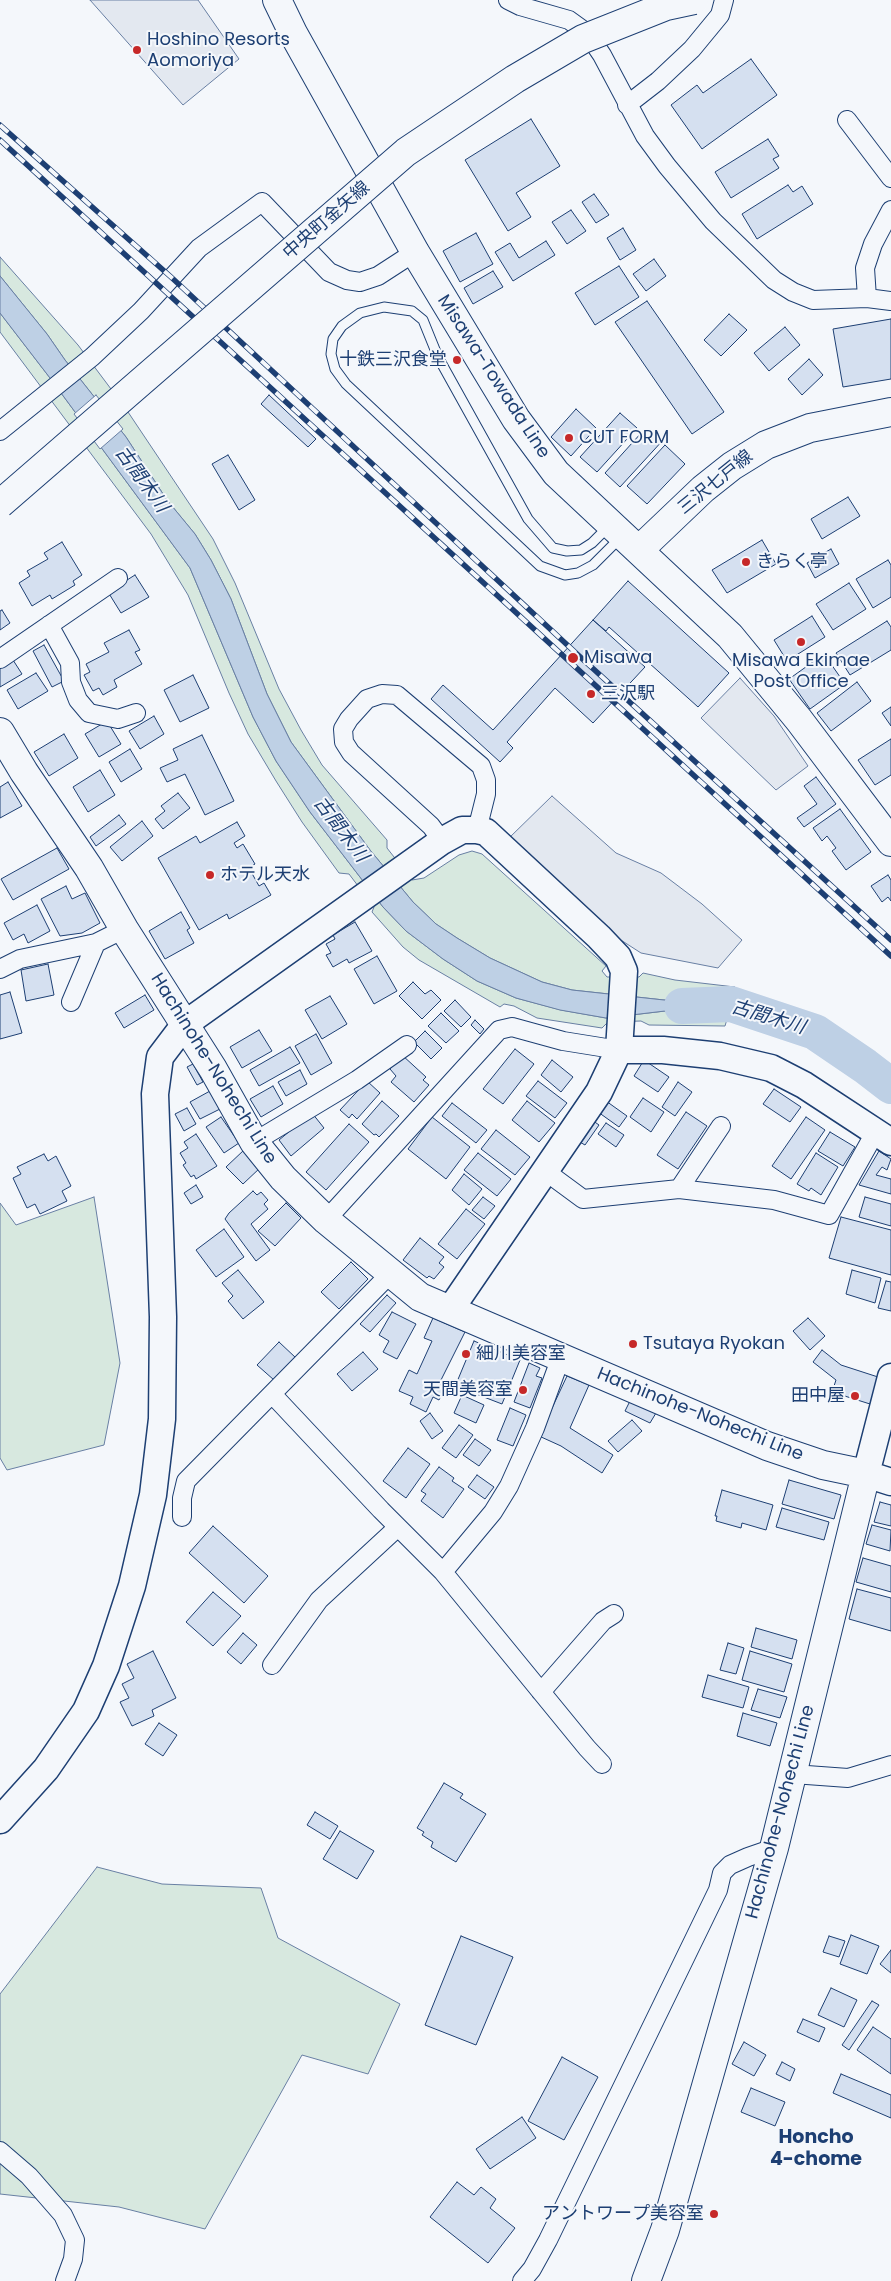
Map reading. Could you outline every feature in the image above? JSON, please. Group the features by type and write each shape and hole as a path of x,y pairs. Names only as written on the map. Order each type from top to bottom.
{"main road":[{"name":"Misawa-Towada Line","path":"277,0 297,42 415,252 516,419 556,473 730,636 799,720 891,842"},
{"name":"中央町金矢線","path":"0,504 406,152 514,79 583,39 666,6 694,0"},
{"name":"三沢七戸線","path":"624,536 703,489 732,466 766,445 810,428 891,412"},
{"name":"Hachinohe-Nohechi Line","path":"0,732 24,772 89,868 124,929 185,1024 254,1142 283,1178 326,1220 420,1297 767,1446 823,1464 878,1478 792,1774 774,1848 665,2230 646,2281"}],"street":[{"path":"508,0 520,6 569,20 587,32 602,55 645,136 678,180 713,221 774,280 793,292 813,300 867,298 891,301"},
{"path":"628,105 658,81 692,49 720,15 724,0"},
{"path":"847,120 891,178"},
{"path":"0,431 50,393 92,357 141,311 199,248 262,202 330,272 348,280 360,282 378,276 415,252"},
{"path":"867,298 865,268 872,244 891,210"},
{"path":"0,660 118,578"},
{"path":"49,625 70,663 71,682 78,700 88,713 118,719 136,714"},
{"path":"442,841 431,826 352,753 344,742 343,730 349,718 367,699 382,694 397,696 481,766 486,780 486,794 477,830"},
{"path":"0,1820 46,1769 86,1712 106,1666 132,1586 153,1495 162,1419 163,1317 155,1094 160,1057 185,1024 442,841 462,830 477,830 486,832 598,937 618,957 624,971 619,1043 599,1092 450,1310"},
{"path":"0,969 20,959 96,943 124,929"},
{"path":"71,1002 96,943"},
{"path":"326,1220 499,1030 512,1027 563,1041 619,1043 720,1056 771,1068 804,1085 883,1136 829,1216 774,1200 679,1189 583,1199 545,1171"},
{"path":"254,1142 357,1080 407,1044"},
{"path":"679,1189 721,1126"},
{"path":"182,1517 182,1498 186,1481 390,1274"},
{"path":"443,1572 493,1512 509,1486 535,1428 561,1358"},
{"path":"878,1478 891,1377"},
{"path":"272,1394 443,1572 540,1692 602,1764"},
{"path":"272,1665 319,1600 398,1527"},
{"path":"540,1692 603,1621 614,1614"},
{"path":"792,1774 848,1778 891,1765"},
{"path":"522,2281 532,2269 548,2240 718,1890 722,1873 730,1865 774,1848"},
{"path":"0,2151 29,2176 63,2215 75,2240 73,2259 65,2281"}],"lane":[{"path":"384,306 412,311 423,320 438,356 528,519 554,548 566,551 581,550 592,543 624,536 593,565 578,573 565,575 540,566 346,384 335,369 332,354 333,339 342,326 360,313 384,306"}],"shaded area":[{"path":"90,0 198,0 239,59 183,105"},
{"path":"0,257 78,345 126,409 213,539 235,583 279,689 301,730 322,765 387,840 387,848 412,880 424,878 459,855 472,851 482,854 606,966 602,971 607,977 639,977 643,973 675,980 735,987 731,1001 694,1002 664,1000 572,990 542,982 490,958 457,938 436,924 413,902 370,850 291,742 267,694 231,599 211,560 195,534 167,500 126,437 0,276"},
{"path":"0,313 190,568 253,717 276,761 310,812 383,907 406,931 443,959 477,981 516,998 561,1010 606,1018 665,1011 689,1016 730,1009 725,1026 649,1025 641,1021 608,1022 602,1028 537,1018 514,1006 504,1004 500,1007 419,960 403,947 372,912 374,907 349,874 339,873 302,822 248,734 188,595 151,534 0,332"},
{"path":"740,678 774,716 808,766 776,790 701,718"},
{"path":"552,796 616,853 661,873 702,904 742,940 718,968 641,953 610,933 508,839"},
{"path":"94,1197 120,1363 104,1445 7,1470 0,1458 0,1203 16,1225"},
{"path":"97,1867 162,1884 261,1888 278,1938 400,2004 368,2074 302,2055 205,2229 119,2207 0,2194 0,1994"}],"water":[{"path":"0,276 126,437 167,500 195,534 231,599 267,694 291,742 370,850 413,902 436,924 457,938 490,958 542,982 572,990 664,1000 694,1002 731,1001 730,1009 689,1016 665,1011 606,1018 560,1010 516,998 477,981 443,959 406,931 383,907 310,812 276,761 253,717 190,568 0,313"}],"pier":[{"path":"96,395 123,429 100,449 74,414"}],"building":[{"path":"751,59 777,95 702,149 671,105 697,85 703,93"},
{"path":"531,119 560,166 516,193 531,217 508,231 465,160"},
{"path":"768,139 779,156 773,159 779,168 731,198 715,172"},
{"path":"788,185 793,192 802,186 813,204 757,239 742,214"},
{"path":"594,194 609,215 596,223 582,202"},
{"path":"571,210 586,231 567,244 552,222"},
{"path":"623,228 636,250 620,260 607,238"},
{"path":"476,233 493,264 460,282 443,251"},
{"path":"546,241 555,255 513,281 495,252 510,243 519,258"},
{"path":"654,259 666,276 646,291 633,274"},
{"path":"619,266 639,297 595,325 575,293"},
{"path":"493,271 503,287 473,304 464,288"},
{"path":"647,301 724,412 692,434 615,322"},
{"path":"729,314 747,330 721,356 704,340"},
{"path":"891,319 891,379 843,387 833,329"},
{"path":"785,327 800,345 769,371 754,353"},
{"path":"809,359 823,375 802,395 788,379"},
{"path":"269,395 316,439 308,447 261,404"},
{"path":"576,409 596,428 571,456 551,437"},
{"path":"620,413 637,428 597,472 580,457"},
{"path":"655,431 664,439 620,487 605,473 642,432 648,438"},
{"path":"665,445 685,464 647,504 627,486"},
{"path":"228,455 255,500 239,510 212,464"},
{"path":"848,497 860,516 822,539 811,519"},
{"path":"762,540 776,564 727,593 712,570"},
{"path":"62,542 82,575 73,581 75,585 52,599 50,595 32,606 19,583 30,576 27,571 48,559 44,553"},
{"path":"831,549 839,564 815,578 807,563"},
{"path":"888,560 891,565 891,597 873,608 856,579"},
{"path":"135,575 149,597 121,613 108,592"},
{"path":"628,581 729,673 698,707 609,627 606,631 593,620"},
{"path":"849,583 866,609 833,630 816,604"},
{"path":"2,610 10,623 0,630 0,611"},
{"path":"812,616 825,637 787,661 774,640"},
{"name":"三沢駅","path":"593,620 645,667 593,723 555,688 507,742 513,748 500,762 431,699 443,685 493,730"},
{"path":"887,621 891,627 891,650 850,675 836,653"},
{"path":"129,630 140,650 135,652 142,664 114,680 117,687 103,695 99,688 93,691 84,675 90,672 86,664 109,652 104,643"},
{"path":"44,645 64,681 52,687 33,651"},
{"path":"824,654 845,684 810,709 789,679"},
{"path":"13,660 22,674 0,687 0,668"},
{"path":"36,673 48,691 18,709 7,690"},
{"path":"193,675 209,708 180,722 164,690"},
{"path":"857,682 871,701 831,731 817,713"},
{"path":"891,707 891,726 882,713"},
{"path":"154,716 164,734 140,749 129,731"},
{"path":"107,721 121,744 99,757 85,734"},
{"path":"64,734 78,758 49,776 34,752"},
{"path":"202,735 234,801 205,815 185,774 167,782 160,768 178,760 173,749"},
{"path":"891,739 891,775 875,785 858,760"},
{"path":"130,749 142,769 121,782 109,762"},
{"path":"100,770 115,795 88,812 73,787"},
{"path":"816,777 836,804 804,827 797,818 817,804 804,786"},
{"path":"8,782 22,806 0,818 0,787"},
{"path":"178,793 190,808 163,829 155,819 165,811 161,806"},
{"path":"840,809 871,852 846,870 832,851 836,848 827,836 822,841 813,828"},
{"path":"119,815 126,824 96,846 90,837"},
{"path":"142,821 153,836 122,861 110,847"},
{"name":"ホテル天水","path":"237,822 245,836 234,843 237,848 243,844 255,864 249,868 259,886 264,883 271,895 229,919 227,914 199,930 158,858 196,836 200,843"},
{"path":"57,848 69,869 13,900 1,879"},
{"path":"888,875 891,880 891,901 888,897 882,902 871,886"},
{"path":"66,886 72,899 85,893 100,923 82,933 60,936 41,899"},
{"path":"37,905 50,931 28,943 24,934 13,940 4,923"},
{"path":"181,912 190,928 187,930 194,943 165,959 149,931"},
{"path":"355,922 372,951 349,963 347,959 333,967 326,955 331,953 326,944 335,939 333,935"},
{"path":"377,956 397,991 374,1004 354,969"},
{"path":"48,964 54,995 26,1001 21,970"},
{"path":"413,982 425,994 431,990 441,1000 422,1019 399,996"},
{"path":"10,992 22,1033 0,1039 0,995"},
{"path":"145,995 154,1010 124,1028 115,1013"},
{"path":"330,996 347,1024 322,1039 305,1010"},
{"path":"455,1000 471,1017 461,1027 444,1011"},
{"path":"441,1013 459,1031 446,1043 428,1026"},
{"path":"475,1020 484,1029 480,1034 471,1025"},
{"path":"259,1030 272,1051 242,1068 230,1047"},
{"path":"425,1031 442,1048 431,1059 414,1042"},
{"path":"316,1034 332,1063 311,1075 295,1046"},
{"path":"290,1047 300,1063 259,1086 250,1070"},
{"path":"515,1049 534,1064 503,1104 483,1089"},
{"path":"402,1055 426,1077 423,1080 429,1085 414,1102 391,1082 396,1076 390,1069"},
{"path":"552,1060 573,1077 561,1092 541,1075"},
{"path":"644,1060 669,1077 658,1092 634,1076"},
{"path":"193,1064 203,1082 197,1085 187,1067"},
{"path":"300,1070 307,1084 286,1096 278,1082"},
{"path":"367,1081 380,1093 357,1119 352,1114 349,1118 340,1110"},
{"path":"538,1081 567,1103 555,1118 526,1096"},
{"path":"678,1082 692,1092 675,1116 662,1107"},
{"path":"273,1086 283,1104 261,1117 250,1099"},
{"path":"774,1089 801,1107 790,1122 763,1104"},
{"path":"210,1091 220,1109 200,1119 190,1102"},
{"path":"643,1098 664,1112 651,1132 630,1117"},
{"path":"382,1101 399,1116 379,1137 362,1124"},
{"path":"527,1101 555,1123 539,1142 512,1120"},
{"path":"606,1101 627,1116 619,1127 598,1112"},
{"path":"452,1103 487,1130 476,1143 442,1116"},
{"path":"187,1108 196,1124 184,1131 175,1114"},
{"path":"686,1112 707,1126 678,1169 657,1155"},
{"path":"312,1113 324,1128 291,1156 279,1140"},
{"path":"221,1117 239,1143 224,1153 206,1127"},
{"path":"432,1117 470,1147 446,1179 408,1149"},
{"path":"806,1117 825,1130 791,1179 772,1166"},
{"path":"592,1120 599,1125 585,1145 578,1141"},
{"path":"606,1123 624,1135 616,1147 598,1134"},
{"path":"349,1124 369,1142 326,1190 306,1172"},
{"path":"496,1130 530,1157 515,1175 481,1149"},
{"path":"830,1132 855,1147 843,1166 818,1151"},
{"path":"196,1134 217,1166 196,1179 194,1175 191,1177 183,1165 186,1163 180,1153 188,1148 184,1142"},
{"path":"244,1150 261,1167 243,1184 226,1167"},
{"path":"879,1151 891,1159 887,1170 882,1167 876,1175 891,1179 891,1194 859,1185"},
{"path":"478,1153 511,1179 497,1196 464,1170"},
{"path":"816,1153 838,1167 821,1195 811,1188 809,1191 797,1184"},
{"path":"44,1154 48,1161 56,1156 71,1186 62,1191 67,1201 40,1214 35,1204 27,1208 13,1178 21,1174 17,1167"},
{"path":"464,1174 482,1189 469,1205 452,1190"},
{"path":"196,1185 203,1197 191,1204 184,1193"},
{"path":"253,1191 257,1195 261,1192 268,1200 264,1204 268,1209 251,1224 270,1250 256,1261 225,1219"},
{"path":"483,1197 495,1206 484,1219 472,1210"},
{"path":"865,1197 891,1204 891,1226 859,1217"},
{"path":"286,1203 301,1218 275,1246 258,1231"},
{"path":"466,1209 485,1224 457,1259 438,1244"},
{"path":"841,1217 891,1230 891,1275 829,1258"},
{"path":"224,1229 244,1257 216,1277 196,1250"},
{"path":"420,1238 444,1257 439,1263 444,1267 434,1279 429,1276 427,1278 403,1260"},
{"path":"351,1262 368,1279 339,1309 321,1292"},
{"path":"238,1270 264,1302 243,1319 228,1301 233,1296 222,1283"},
{"path":"852,1270 881,1278 875,1303 846,1294"},
{"path":"886,1281 891,1282 891,1311 878,1308"},
{"path":"387,1295 396,1303 370,1332 360,1324"},
{"path":"392,1312 416,1324 397,1359 383,1352 389,1341 379,1335"},
{"path":"433,1318 465,1332 439,1384 445,1387 439,1400 433,1397 426,1412 410,1404 413,1397 399,1391 409,1370 417,1374 432,1341 424,1338"},
{"path":"808,1318 825,1336 810,1350 793,1331"},
{"path":"474,1341 520,1360 502,1404 476,1394 475,1397 454,1389"},
{"path":"279,1342 296,1358 274,1380 257,1365"},
{"path":"822,1350 841,1365 878,1377 870,1404 832,1392 836,1380 813,1362"},
{"path":"363,1352 378,1369 352,1391 337,1374"},
{"path":"529,1363 540,1368 536,1376 542,1378 530,1408 514,1402"},
{"path":"567,1376 589,1385 570,1428 613,1455 602,1473 561,1446 539,1436"},
{"path":"462,1395 484,1405 476,1423 454,1413"},
{"path":"630,1401 656,1413 650,1423 625,1411"},
{"path":"510,1408 526,1415 513,1446 497,1440"},
{"path":"430,1413 443,1431 432,1439 420,1421"},
{"path":"632,1420 642,1431 618,1452 608,1441"},
{"path":"459,1425 473,1435 456,1458 442,1448"},
{"path":"475,1439 491,1450 479,1466 463,1455"},
{"path":"408,1448 430,1464 406,1498 383,1481"},
{"path":"439,1467 454,1478 452,1481 464,1489 443,1518 421,1501 426,1494 421,1491"},
{"path":"477,1475 494,1487 485,1499 468,1487"},
{"path":"789,1480 841,1495 834,1519 782,1504"},
{"path":"722,1490 773,1505 766,1530 742,1523 741,1528 716,1521 717,1516 715,1516"},
{"path":"880,1502 891,1505 891,1526 874,1522"},
{"path":"782,1508 829,1522 824,1540 776,1527"},
{"path":"872,1525 891,1530 890,1551 866,1544"},
{"path":"213,1526 268,1576 244,1603 189,1553"},
{"path":"863,1558 891,1566 891,1592 856,1582"},
{"path":"857,1589 891,1598 891,1631 849,1619"},
{"path":"213,1592 241,1616 213,1646 186,1622"},
{"path":"756,1628 797,1640 792,1659 751,1647"},
{"path":"243,1633 257,1645 241,1664 227,1652"},
{"path":"728,1643 744,1648 736,1674 720,1670"},
{"path":"153,1651 176,1698 152,1710 154,1716 132,1726 120,1702 129,1698 122,1684 134,1678 127,1664"},
{"path":"750,1651 792,1664 784,1692 742,1680"},
{"path":"708,1675 749,1687 743,1708 702,1697"},
{"path":"758,1689 787,1697 780,1718 751,1710"},
{"path":"743,1713 777,1723 770,1746 737,1736"},
{"path":"159,1723 177,1735 163,1756 145,1744"},
{"path":"444,1783 463,1794 460,1798 486,1814 456,1862 431,1847 433,1842 422,1835 424,1832 417,1828"},
{"path":"315,1812 338,1826 330,1839 307,1825"},
{"path":"340,1831 374,1851 357,1879 323,1859"},
{"path":"851,1935 879,1946 867,1974 840,1964"},
{"path":"461,1936 513,1957 476,2045 425,2025"},
{"path":"829,1936 845,1941 839,1957 823,1952"},
{"path":"891,1950 891,1973 880,1964"},
{"path":"831,1988 857,2000 844,2027 818,2015"},
{"path":"872,2001 879,2005 849,2050 842,2045"},
{"path":"803,2019 825,2028 819,2042 797,2032"},
{"path":"873,2027 891,2039 891,2074 857,2050"},
{"path":"744,2042 766,2055 754,2076 732,2064"},
{"path":"562,2057 598,2077 564,2140 528,2121"},
{"path":"782,2062 795,2069 790,2081 776,2074"},
{"path":"841,2074 891,2095 891,2118 833,2093"},
{"path":"751,2088 785,2102 775,2126 741,2112"},
{"path":"522,2117 536,2138 490,2169 476,2149"},
{"path":"457,2182 474,2195 481,2187 496,2199 490,2208 515,2228 488,2263 430,2217"}],"waterway":[{"name":"古間木川","path":"682,1006 731,1004 815,1032 891,1086"}],"railway":[{"path":"0,125 171,277 577,654 891,940"},
{"path":"0,140 891,956"}],"place":[{"name":"Hoshino Resorts Aomoriya","path":"137,50"},
{"name":"十鉄三沢食堂","path":"457,360"},
{"name":"CUT FORM","path":"569,438"},
{"name":"きらく亭","path":"746,562"},
{"name":"Misawa Ekimae Post Office","path":"801,642"},
{"name":"Misawa","path":"573,658"},
{"name":"三沢駅","path":"591,694"},
{"name":"ホテル天水","path":"210,875"},
{"name":"Tsutaya Ryokan","path":"633,1344"},
{"name":"細川美容室","path":"466,1354"},
{"name":"天間美容室","path":"523,1390"},
{"name":"田中屋","path":"855,1396"},
{"name":"アントワープ美容室","path":"714,2214"}],"district":[{"name":"Honcho 4-chome","path":"816,2149"}]}
